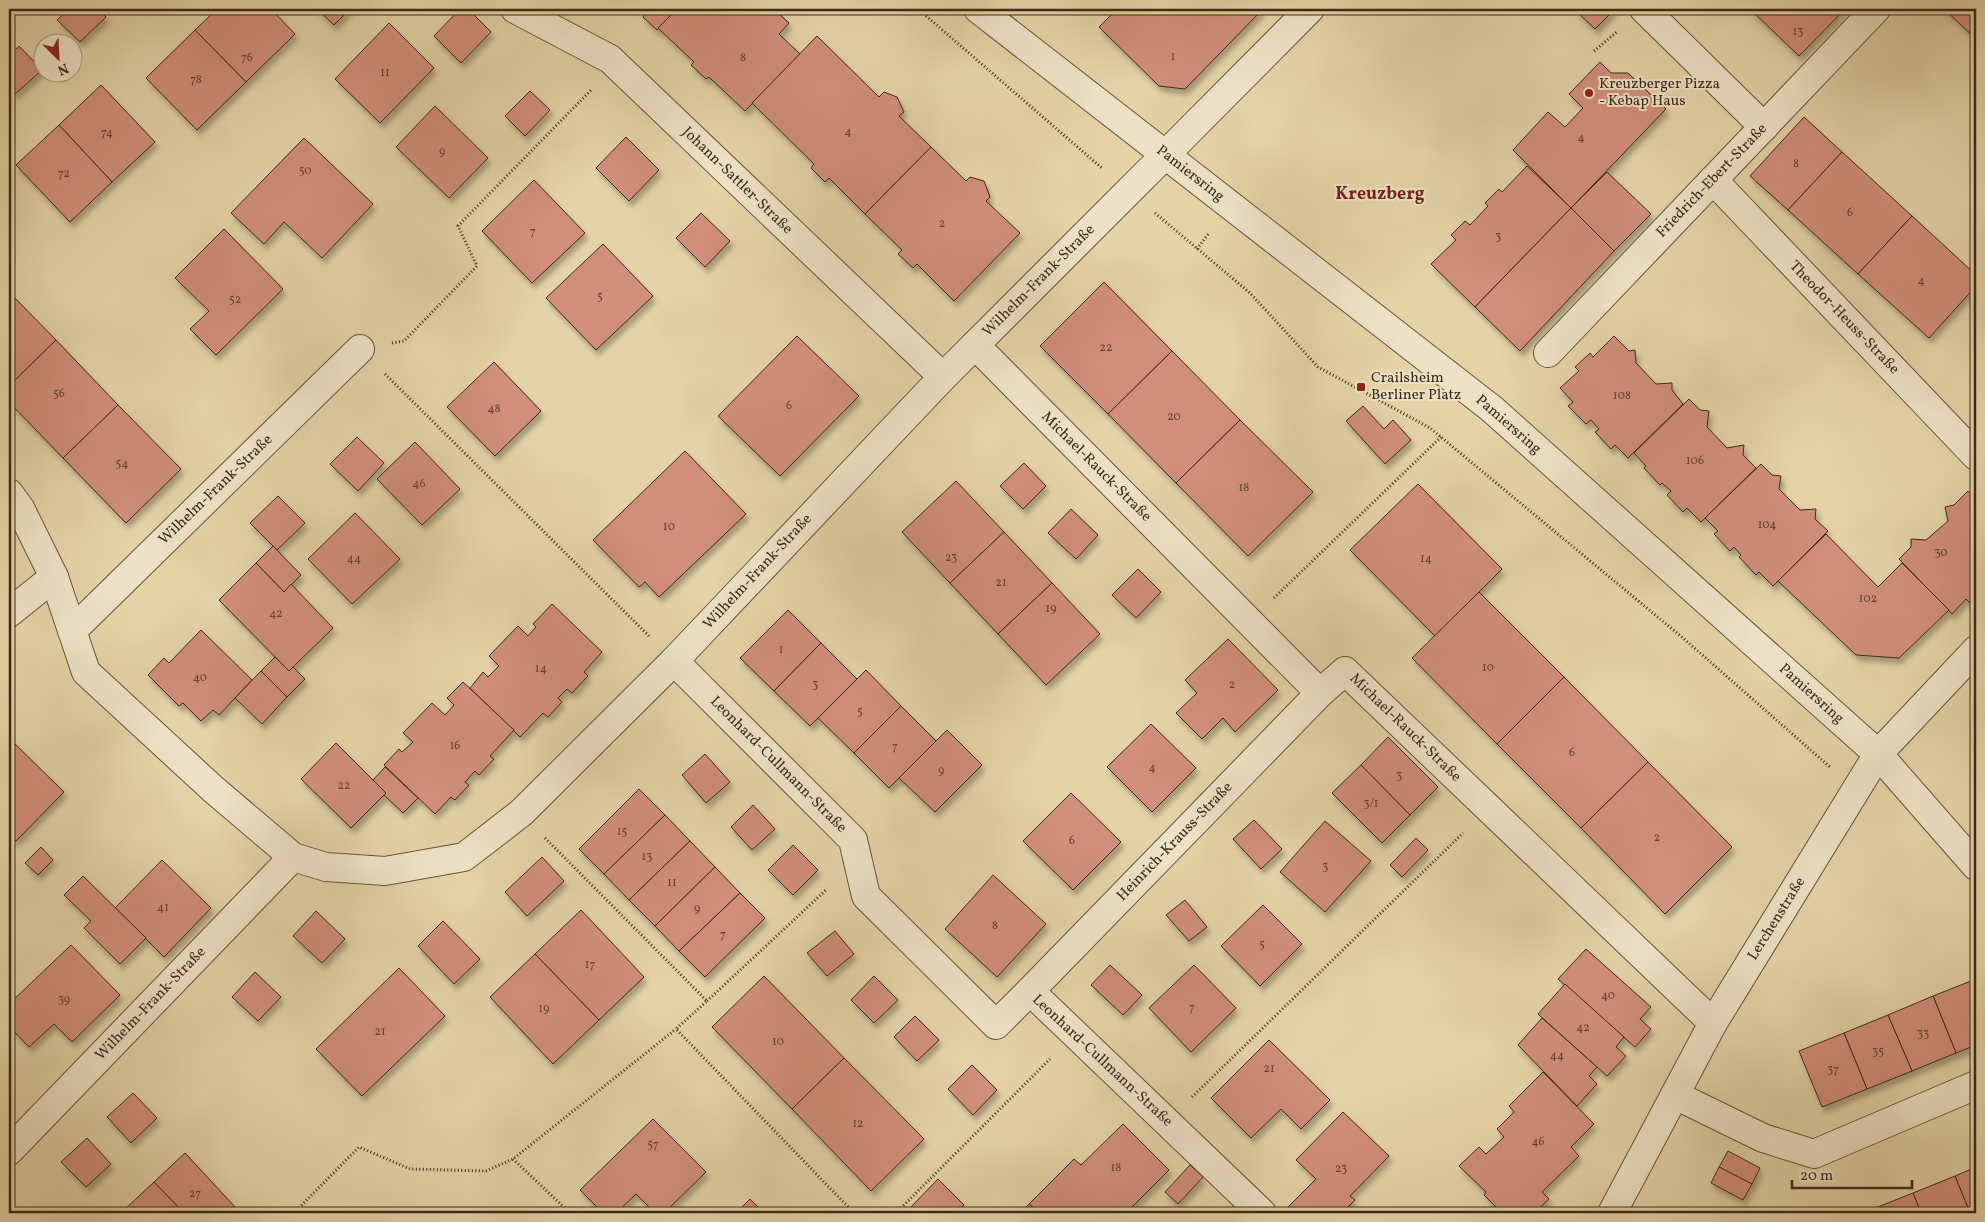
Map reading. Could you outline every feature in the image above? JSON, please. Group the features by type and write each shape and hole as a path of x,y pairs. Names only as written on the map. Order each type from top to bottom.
{"street":[{"name":"Johann-Sattler-Straße","path":"515,9 610,59 942,377"},
{"name":"Pamiersring","path":"978,9 1492,409 1878,754 1976,866"},
{"name":"Wilhelm-Frank-Straße","path":"9,493 20,508 54,577 86,672 213,789 293,857 326,867 385,871 464,857 520,813 674,661 942,377 1310,9"},
{"path":"1644,9 1764,127"},
{"name":"Friedrich-Ebert-Straße","path":"1548,353 1876,9"},
{"name":"Theodor-Heuss-Straße","path":"1713,180 1976,456"},
{"name":"Michael-Rauck-Straße","path":"975,345 1320,693 1345,670 1713,1023"},
{"name":"Wilhelm-Frank-Straße","path":"72,631 360,349"},
{"path":"9,613 54,577"},
{"name":"Lerchenstraße","path":"1612,1213 1713,1023 1878,754 1976,650"},
{"name":"Leonhard-Cullmann-Straße","path":"674,661 854,840 866,896 996,1025 1030,991 1262,1213"},
{"name":"Heinrich-Krauss-Straße","path":"1030,991 1320,693"},
{"name":"Wilhelm-Frank-Straße","path":"9,1150 293,857"},
{"path":"1675,1095 1763,1138 1814,1154 1976,1085"}],"path":[{"path":"918,9 1129,192 1250,292 1318,367 1430,428 1684,638 1856,790"},
{"path":"360,349 404,341 477,266 458,226 589,93 610,59"},
{"path":"360,349 674,661"},
{"path":"1249,622 1441,437"},
{"path":"1166,1121 1489,808"},
{"path":"520,813 707,1001"},
{"path":"294,1213 359,1147 410,1169 486,1171 513,1159 676,1029 832,884 866,896"},
{"path":"676,1029 854,1213"},
{"path":"896,1213 1075,1034"},
{"path":"513,1159 570,1213"}],"building":[{"path":"69,9 98,9 106,17 82,40 82,32 70,32 57,20"},
{"path":"217,9 271,9 295,34 246,82 195,30"},
{"path":"317,9 350,9 334,25"},
{"path":"460,9 468,9 491,32 461,63 434,36"},
{"path":"638,9 677,9 657,30 643,17 645,15"},
{"path":"677,9 774,9 789,23 779,34 800,54 745,111 709,77 706,79 691,65 694,62 658,28"},
{"path":"1117,9 1263,9 1185,89 1159,86 1099,27"},
{"path":"1574,9 1615,9 1595,29"},
{"path":"1750,9 1845,9 1799,56"},
{"path":"1944,9 1976,9 1976,39"},
{"path":"389,23 434,68 380,123 335,79"},
{"path":"195,30 246,82 197,130 146,78"},
{"path":"817,36 879,97 884,92 897,97 904,112 899,116 931,147 865,214 829,178 825,182 811,168 814,164 752,103"},
{"path":"19,46 32,60 32,79 15,94 9,87 9,56"},
{"path":"1600,62 1611,73 1628,73 1666,109 1571,208 1513,150 1548,112 1565,127 1583,108 1569,94"},
{"path":"101,85 155,142 112,182 59,125"},
{"path":"530,91 550,110 525,136 505,116"},
{"path":"435,106 488,158 449,198 396,147"},
{"path":"1804,117 1842,152 1788,210 1750,176"},
{"path":"59,125 112,182 70,222 16,165"},
{"path":"626,137 659,170 629,201 596,168"},
{"path":"304,138 373,204 322,258 284,222 264,244 231,213"},
{"path":"931,147 966,181 970,177 984,181 990,197 986,201 1020,233 954,301 917,264 913,268 898,254 902,250 865,214"},
{"path":"1842,152 1912,216 1858,274 1788,210"},
{"path":"1527,166 1571,208 1475,307 1431,264 1456,240 1451,235 1465,221 1470,225 1488,206 1485,203 1499,189 1502,192"},
{"path":"1607,172 1651,214 1614,251 1571,208"},
{"path":"534,180 585,233 532,283 482,231"},
{"path":"1571,208 1614,251 1520,351 1475,307"},
{"path":"701,213 730,241 705,267 676,238"},
{"path":"1912,216 1976,275 1976,286 1929,338 1858,274"},
{"path":"224,229 283,289 216,355 190,329 209,311 175,278"},
{"path":"603,244 653,296 596,350 546,298"},
{"path":"1104,282 1172,351 1108,414 1040,346"},
{"path":"9,292 56,340 9,386"},
{"path":"797,336 859,396 780,476 718,416"},
{"path":"1614,336 1629,351 1635,350 1636,363 1656,384 1672,383 1672,390 1683,404 1628,458 1615,445 1611,449 1595,432 1599,429 1591,420 1586,424 1568,406 1573,402 1560,388 1579,371 1575,367 1590,353 1593,357"},
{"path":"56,340 118,405 63,458 9,402 9,386"},
{"path":"1172,351 1240,420 1176,483 1108,414"},
{"path":"494,362 541,411 495,456 447,407"},
{"path":"1689,399 1700,410 1709,411 1707,427 1727,448 1744,445 1743,455 1756,468 1701,522 1687,508 1683,512 1667,495 1671,491 1662,483 1660,485 1644,468 1646,466 1634,453"},
{"path":"118,405 181,469 126,523 63,458"},
{"path":"1363,406 1384,429 1393,420 1411,440 1385,464 1346,421"},
{"path":"1240,420 1313,492 1248,556 1176,483"},
{"path":"357,437 384,463 358,491 330,464"},
{"path":"415,442 460,489 422,525 377,479"},
{"path":"685,451 746,514 659,597 645,582 639,587 593,540"},
{"path":"1024,463 1046,486 1023,509 1000,486"},
{"path":"1761,464 1772,475 1781,476 1779,489 1800,510 1816,509 1815,519 1828,531 1773,586 1759,572 1756,575 1739,557 1741,555 1734,547 1730,551 1714,534 1718,531 1705,518"},
{"path":"956,481 1004,532 950,583 902,532"},
{"path":"1418,484 1502,569 1435,636 1350,550"},
{"path":"1968,491 1976,499 1976,598 1971,604 1966,599 1952,614 1899,559 1911,547 1911,539 1926,540 1948,521 1945,507 1954,505"},
{"path":"278,496 305,523 277,550 250,523"},
{"path":"1071,509 1098,535 1076,559 1048,533"},
{"path":"355,513 400,559 352,604 308,559"},
{"path":"1004,532 1052,583 998,634 950,583"},
{"path":"1826,534 1878,587 1902,563 1949,610 1899,658 1856,655 1778,581"},
{"path":"273,546 301,575 284,592 256,563"},
{"path":"256,563 284,592 291,584 333,628 289,671 219,600"},
{"path":"1138,569 1161,592 1136,618 1112,595"},
{"path":"1052,583 1100,634 1046,685 998,634"},
{"path":"1479,592 1564,677 1497,744 1412,658"},
{"path":"552,604 602,652 584,672 588,676 572,693 567,689 558,698 562,702 548,717 543,713 520,737 470,688 483,672 488,677 499,666 489,656 518,626 528,636 536,627 533,624"},
{"path":"788,610 821,643 774,691 740,658"},
{"path":"201,630 252,680 219,715 213,710 201,721 183,703 179,706 148,675 164,658 169,663"},
{"path":"1228,639 1278,690 1235,732 1223,718 1202,739 1176,713 1197,693 1185,680"},
{"path":"821,643 857,679 810,726 774,691"},
{"path":"275,657 289,671 293,667 305,679 287,697 261,671"},
{"path":"866,670 901,706 854,753 818,718"},
{"path":"261,671 287,697 262,724 235,698"},
{"path":"1564,677 1648,762 1581,828 1497,744"},
{"path":"463,682 514,730 490,756 494,759 479,775 475,771 465,782 469,785 455,800 451,797 435,814 384,765 399,749 402,752 413,742 403,733 432,703 445,715 454,705 447,698"},
{"path":"901,706 936,741 889,788 854,753"},
{"path":"1151,724 1196,768 1152,812 1107,767"},
{"path":"947,730 982,765 935,812 899,778"},
{"path":"1388,737 1438,787 1410,815 1361,765"},
{"path":"9,738 64,792 16,841 9,835"},
{"path":"336,743 386,793 351,828 301,779"},
{"path":"705,754 730,782 706,803 682,775"},
{"path":"1648,762 1732,847 1665,914 1581,828"},
{"path":"1361,765 1410,815 1382,843 1332,793"},
{"path":"385,767 418,798 403,813 384,795 386,793 373,780"},
{"path":"639,789 665,815 604,874 579,849"},
{"path":"1071,793 1121,842 1073,890 1023,841"},
{"path":"753,805 775,829 752,850 731,827"},
{"path":"665,815 690,841 629,900 604,874"},
{"path":"1254,820 1282,849 1261,869 1233,839"},
{"path":"1325,821 1371,861 1325,912 1280,872"},
{"path":"1416,838 1428,850 1402,877 1390,865"},
{"path":"690,841 715,867 655,926 629,900"},
{"path":"793,845 818,870 793,895 768,870"},
{"path":"41,847 53,860 38,875 25,863"},
{"path":"542,857 564,881 527,916 505,892"},
{"path":"162,860 211,908 164,957 115,908"},
{"path":"715,867 740,893 679,951 655,926"},
{"path":"993,875 1046,924 997,977 945,929"},
{"path":"83,876 146,938 120,964 84,928 91,921 64,895"},
{"path":"740,893 765,918 705,977 679,951"},
{"path":"1185,900 1207,927 1189,941 1166,915"},
{"path":"1263,905 1302,944 1260,986 1221,946"},
{"path":"581,910 644,977 599,1020 535,954"},
{"path":"316,911 345,939 322,963 293,936"},
{"path":"443,921 480,959 454,984 418,946"},
{"path":"835,931 854,954 827,976 807,953"},
{"path":"71,945 120,995 72,1042 54,1024 29,1047 9,1026 9,1004"},
{"path":"1586,949 1651,1007 1640,1019 1651,1029 1635,1047 1558,979"},
{"path":"535,954 599,1020 553,1064 490,997"},
{"path":"1110,965 1142,995 1123,1015 1091,985"},
{"path":"1194,965 1236,1008 1191,1052 1149,1008"},
{"path":"399,968 445,1016 362,1096 316,1049"},
{"path":"255,972 281,997 258,1021 232,997"},
{"path":"764,976 844,1058 792,1109 712,1027"},
{"path":"874,976 898,1000 874,1023 851,1000"},
{"path":"1976,979 1976,1045 1956,1053 1933,996"},
{"path":"1565,984 1624,1037 1616,1047 1626,1056 1607,1076 1538,1014"},
{"path":"1933,996 1956,1053 1912,1071 1888,1015"},
{"path":"1888,1015 1912,1071 1867,1089 1844,1033"},
{"path":"915,1016 939,1040 917,1061 894,1037"},
{"path":"1542,1018 1597,1067 1589,1076 1597,1084 1577,1106 1518,1045"},
{"path":"1844,1033 1867,1089 1822,1107 1799,1051"},
{"path":"1269,1040 1330,1100 1301,1129 1281,1109 1251,1138 1211,1098"},
{"path":"844,1058 924,1139 871,1191 792,1109"},
{"path":"972,1065 997,1090 973,1115 948,1089"},
{"path":"1543,1072 1594,1124 1571,1147 1579,1156 1542,1192 1549,1199 1534,1213 1502,1213 1484,1195 1486,1192 1459,1166 1479,1147 1486,1154 1504,1137 1497,1129 1514,1112 1509,1106"},
{"path":"133,1093 157,1118 131,1143 107,1117"},
{"path":"1343,1112 1389,1156 1350,1196 1355,1200 1342,1213 1289,1213 1285,1210 1316,1179 1296,1160"},
{"path":"653,1119 706,1172 664,1213 655,1213 636,1194 616,1213 603,1213 580,1190"},
{"path":"1123,1124 1169,1170 1128,1211 1124,1207 1118,1213 1039,1213 1029,1204 1074,1159 1081,1165"},
{"path":"87,1138 111,1164 86,1187 61,1162"},
{"path":"1728,1151 1760,1168 1752,1184 1719,1167"},
{"path":"185,1153 235,1207 228,1213 184,1213 154,1182"},
{"path":"1190,1165 1203,1177 1178,1204 1165,1192"},
{"path":"1719,1167 1752,1184 1743,1200 1711,1183"},
{"path":"1976,1167 1976,1213 1970,1213 1955,1176"},
{"path":"1955,1176 1970,1213 1921,1213 1913,1193"},
{"path":"938,1179 964,1205 955,1213 916,1213 910,1208"},
{"path":"154,1182 184,1213 127,1213 124,1210"},
{"path":"1913,1193 1921,1213 1871,1213 1870,1210"},
{"path":"750,1199 764,1213 736,1213"},
{"path":"1029,1204 1039,1213 1020,1213"}],"place":[{"name":"Kreuzberger Pizza - Kebap Haus","path":"1589,93"},
{"name":"Crailsheim Berliner Platz","path":"1361,387"}],"district":[{"name":"Kreuzberg","path":"1380,194"}]}
